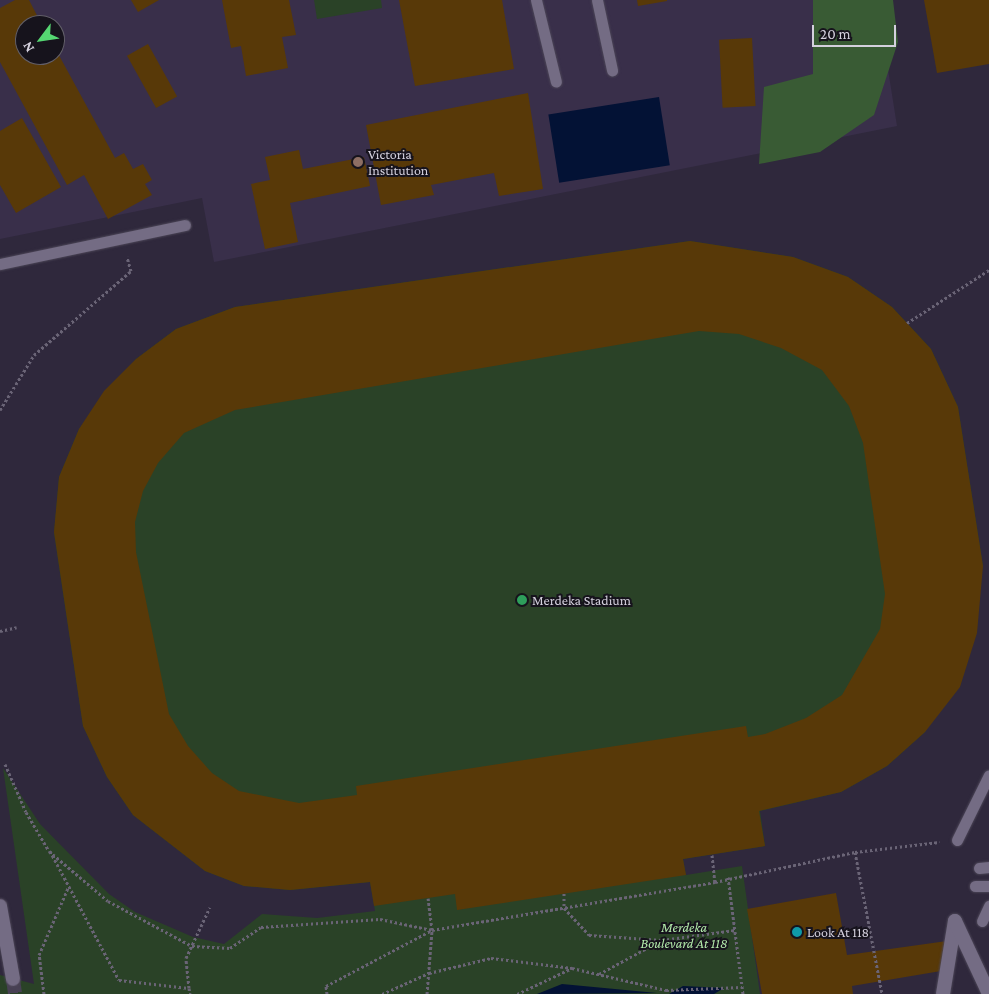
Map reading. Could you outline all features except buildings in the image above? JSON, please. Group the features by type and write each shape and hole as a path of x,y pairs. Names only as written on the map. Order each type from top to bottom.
{"street":[{"path":"0,906 12,978"},
{"path":"943,994 955,920 989,994"}],"lane":[{"path":"536,0 556,82"},
{"path":"598,0 612,70"},
{"path":"0,264 185,225"},
{"path":"957,840 989,775"},
{"path":"975,886 989,886"},
{"path":"982,922 989,906"}],"path":[{"path":"0,410 34,355 131,271 122,238"},
{"path":"908,323 989,270"},
{"path":"0,631 17,627"},
{"path":"5,764 26,812 50,851 119,980 189,988"},
{"path":"327,994 326,986 432,930 715,882 855,852 957,840"},
{"path":"50,851 108,902 192,946 230,948 261,927 380,919 432,930"},
{"path":"855,852 882,994"},
{"path":"712,855 715,882"},
{"path":"728,878 743,994"},
{"path":"44,994 39,955 68,887"},
{"path":"564,894 564,908 589,935 662,940 735,930"},
{"path":"427,994 432,930 428,898"},
{"path":"190,994 186,958 210,907"},
{"path":"598,974 662,940"},
{"path":"382,994 429,973 491,958 572,968 666,990 742,987"},
{"path":"517,994 572,968"}],"shaded area":[{"name":"Victoria Institution","path":"0,0 877,0 897,126 214,262 202,198 0,239"}],"green space":[{"path":"314,0 381,0 382,8 317,19"},
{"path":"813,0 893,0 898,42 874,115 820,152 759,164 764,87 813,74"},
{"name":"Merdeka Stadium","path":"690,241 793,257 848,277 892,307 931,349 958,407 983,566 925,732 887,766 841,792 760,811 765,846 683,859 686,875 742,866 760,994 0,994 0,975 34,984 3,768 40,824 109,894 135,912 193,937 224,944 262,914 317,918 375,911 370,882 290,890 244,886 205,871 133,815 107,777 83,726 54,533 59,477 79,429 136,359 176,329 235,307"}],"water":[{"path":"659,97 670,165 559,183 548,115"},
{"path":"562,984 657,993 537,994"},
{"path":"683,986 724,988 714,994 669,994"}],"tunnel":[{"path":"13,979 15,994"}],"place":[{"name":"Victoria Institution","path":"358,162"},
{"name":"Merdeka Stadium","path":"522,600"},
{"name":"Look At 118","path":"797,932"}],"park label":[{"name":"Merdeka Boulevard At 118","path":"684,936"}]}
